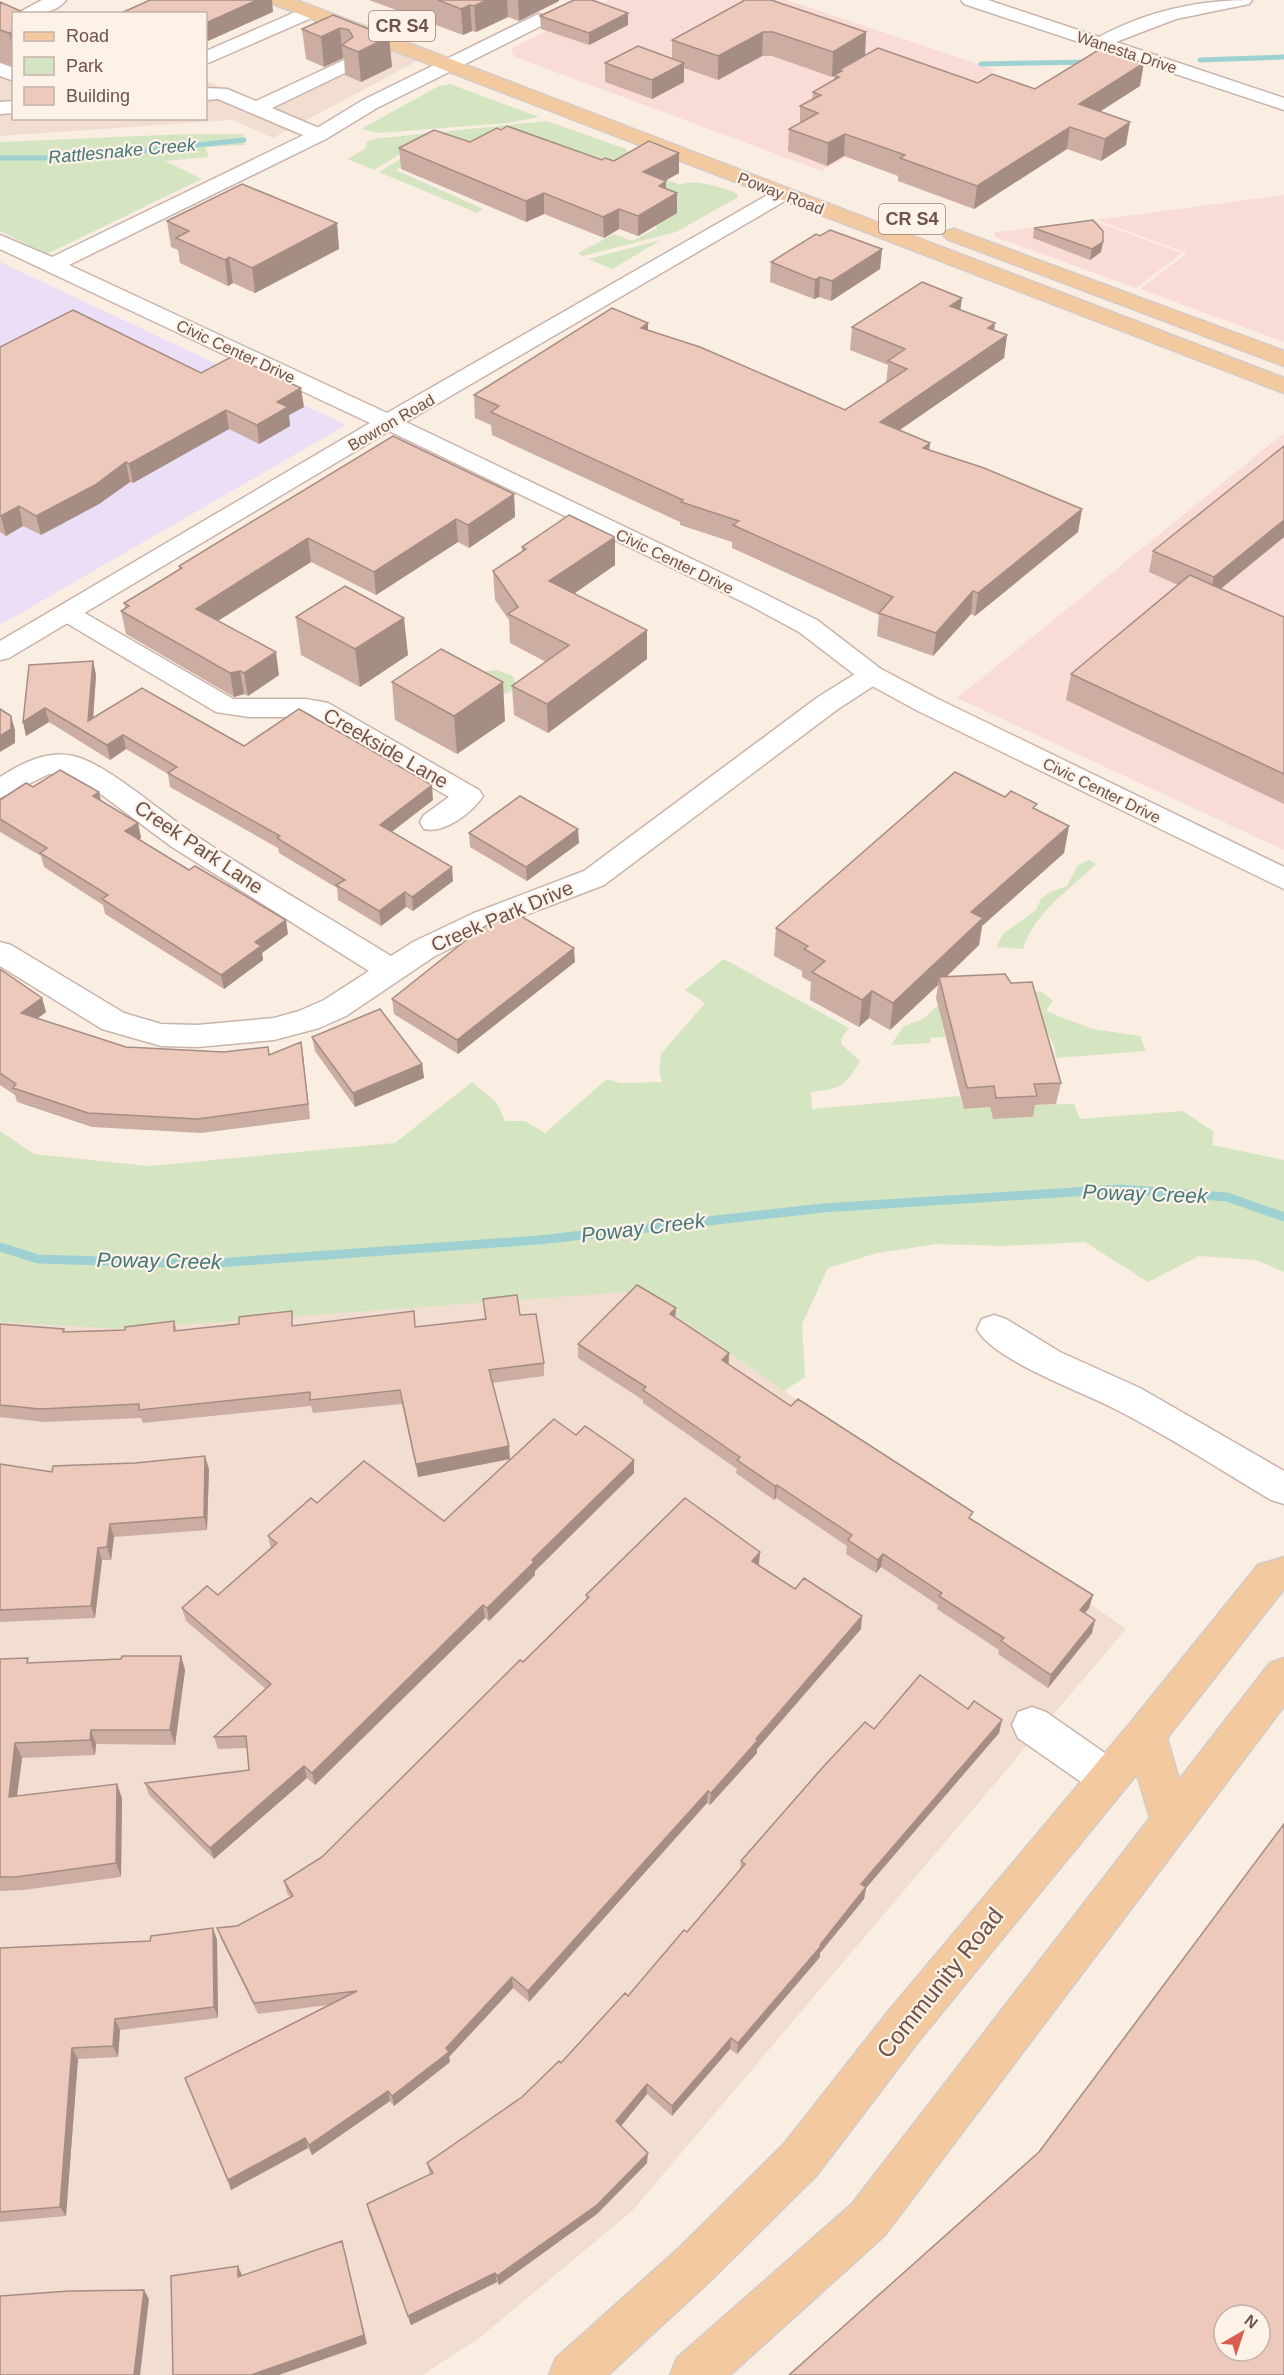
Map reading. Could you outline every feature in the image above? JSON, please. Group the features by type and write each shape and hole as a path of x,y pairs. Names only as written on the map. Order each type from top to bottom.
{"main road":[{"name":"Poway Road","path":"279,0 1284,386"},
{"name":"CR S4","path":"453,45 496,62"},
{"path":"554,105 597,113 652,132 667,126"},
{"path":"783,194 791,190 807,190 863,212 909,221"},
{"path":"843,217 896,227 945,244 958,243 964,239"},
{"name":"CR S4","path":"937,229 1284,359"},
{"path":"1015,283 1067,291 1180,333 1193,334 1204,329"},
{"path":"1187,348 1195,344 1212,344 1284,371"},
{"name":"Community Road","path":"573,2375 695,2264 801,2160 902,2028 1146,1734 1271,1577 1284,1573"},
{"path":"694,2375 868,2220 1172,1825 1284,1675"},
{"path":"1146,1734 1172,1825"}],"street":[{"path":"30,12 57,0"},
{"name":"Wanesta Drive","path":"970,0 1284,104"},
{"path":"1101,43 1130,26 1153,18 1243,0"},
{"path":"53,266 319,135 369,104 446,64 560,10"},
{"path":"207,58 309,12"},
{"path":"257,108 344,66"},
{"path":"207,94 220,93 319,135"},
{"name":"Bowron Road","path":"0,652 388,422 783,194"},
{"name":"Civic Center Drive","path":"0,241 388,422 784,614 813,631 872,675 928,705 1284,879"},
{"name":"Creekside Lane","path":"67,613 226,706 240,709 302,706 318,709 481,794 434,822"},
{"name":"Creek Park Drive","path":"0,952 113,1022 170,1035 197,1036 254,1031 308,1020 335,1008 424,949 484,920 594,878 828,703 872,675"},
{"name":"Creek Park Lane","path":"0,789 45,765 70,764 108,786 182,840 392,971"},
{"path":"994,1329 1048,1362 1127,1398 1284,1489"},
{"path":"1032,1725 1108,1778"}],"shaded area":[{"path":"609,0 787,0 996,70 822,171 515,57 512,53 512,48"},
{"path":"0,31 12,37 12,120 207,120 207,81 256,101 373,44 417,61 273,138 233,120 0,136"},
{"path":"1284,195 1284,342 1140,289 1187,253 1097,220"},
{"path":"1094,221 1182,253 1136,288 995,237 995,232"},
{"path":"0,262 346,425 0,625"},
{"path":"1284,433 1284,850 957,698 1166,529"},
{"path":"641,1291 1126,1629 632,2211 478,2339 422,2375 0,2375 0,1311"}],"green space":[{"path":"450,84 539,117 508,123 379,133 361,129 439,86"},
{"path":"547,121 626,149 635,167 412,147 374,170 347,159 365,149 367,142 373,139"},
{"path":"188,134 243,134 245,145 205,147 209,157 165,161 202,179 47,254 0,231 0,142"},
{"path":"408,154 417,158 396,170 483,209 477,213 379,172"},
{"path":"665,179 681,185 700,183 717,187 738,194 738,197 676,232 583,256 578,253 614,234 632,241 657,228 642,192"},
{"path":"661,240 612,269 588,259"},
{"path":"497,670 513,676 516,684 510,692 497,696 482,672"},
{"path":"1089,860 1096,864 1044,913 1028,936 1023,949 996,947 1003,934 1036,910 1041,899 1050,892 1067,886 1078,865"},
{"path":"724,959 849,1028 841,1039 841,1044 860,1061 842,1085 811,1092 812,1109 960,1096 964,1109 990,1107 993,1119 1033,1117 1030,1105 1074,1104 1080,1119 1183,1111 1214,1132 1212,1145 1284,1160 1284,1272 1256,1260 1199,1256 1148,1282 1085,1242 1004,1246 937,1244 877,1253 828,1268 802,1324 805,1377 784,1391 641,1291 123,1329 0,1322 0,1131 34,1154 149,1166 395,1143 472,1082 497,1103 505,1121 525,1121 545,1133 607,1079 620,1083 662,1082 659,1071 661,1054 705,1003 685,990"},
{"path":"1041,991 1053,1001 1046,1011 1092,1029 1140,1036 1146,1051 1056,1058 1050,1038 1044,1030 1028,1014 1002,995"},
{"path":"945,999 957,1008 939,1009 945,1037 930,1038 931,1043 891,1045 904,1026 923,1019"}],"building":[{"path":"150,0 257,0 207,23 207,12 123,12"},
{"path":"438,0 487,0 461,9"},
{"path":"574,0 592,0 628,13 589,33 540,16"},
{"path":"745,0 771,0 866,32 833,52 773,32 763,32 718,56 672,40"},
{"path":"0,2 22,12 12,12 12,32 0,30"},
{"path":"333,15 389,37 358,52 342,45 353,37 349,30 340,28 321,37 302,29"},
{"path":"638,46 684,63 652,80 605,63"},
{"path":"878,48 978,83 992,74 1035,89 1100,49 1144,63 1079,104 1130,122 1105,139 1070,127 977,186 900,158 905,155 845,134 828,143 789,129 818,113 800,106 821,95 813,92 839,77 834,75 842,71 839,70"},
{"path":"507,126 602,160 605,158 614,161 649,141 679,153 643,172 666,181 659,186 677,193 638,216 619,209 603,217 544,193 526,201 399,148 434,130 470,142 497,128 501,130"},
{"path":"242,184 337,223 252,268 229,257 225,260 176,238 189,231 167,221"},
{"path":"1093,220 1103,231 1103,242 1092,249 1034,228"},
{"path":"830,230 882,249 832,281 820,277 815,280 771,262 816,234 820,236"},
{"path":"922,282 962,298 950,306 995,323 988,328 1007,335 880,422 930,443 923,448 984,468 1082,509 978,593 973,591 936,633 879,613 893,597 733,525 739,521 681,502 683,500 491,412 499,406 474,395 612,308 648,323 641,328 700,347 845,410 907,369 888,361 905,349 852,327"},
{"path":"73,310 201,373 233,356 301,388 277,402 288,407 257,425 226,410 129,464 126,462 95,485 36,516 19,506 0,516 0,347"},
{"path":"393,436 514,494 468,525 456,519 374,572 308,538 196,609 276,652 244,673 240,671 230,673 121,611 129,606 124,603 182,568 179,566"},
{"path":"1284,446 1284,520 1214,577 1153,551"},
{"path":"569,515 615,537 549,581 647,630 547,704 512,686 569,645 508,614 518,607 493,571 526,549 522,547"},
{"path":"1190,575 1284,617 1284,774 1071,674"},
{"path":"345,586 404,618 355,649 296,617"},
{"path":"441,649 503,682 454,716 392,682"},
{"path":"93,661 88,721 142,688 244,746 299,709 432,785 380,825 452,867 412,897 405,892 379,911 336,885 345,880 277,838 280,836 168,773 177,767 123,735 107,745 45,708 23,722 29,665"},
{"path":"0,709 11,716 11,729 0,736"},
{"path":"60,770 99,792 93,796 138,823 125,831 189,870 195,866 286,920 255,942 261,946 221,975 102,899 108,895 40,853 47,848 0,819 0,800 26,783 33,787"},
{"path":"955,772 1005,797 1011,791 1037,804 1033,808 1069,826 971,912 983,918 893,1003 872,991 862,1000 812,972 825,961 804,949 808,946 776,928"},
{"path":"520,796 578,829 526,867 469,833"},
{"path":"509,909 574,948 457,1040 392,999 461,944"},
{"path":"0,969 42,998 21,1013 126,1047 224,1052 268,1047 269,1055 301,1042 308,1104 198,1119 88,1113 13,1088 16,1084 0,1073"},
{"path":"1005,974 1011,983 1032,982 1061,1083 1034,1084 1037,1096 996,1098 994,1086 967,1088 939,977"},
{"path":"380,1009 422,1064 353,1093 312,1037"},
{"path":"637,1285 676,1308 670,1314 729,1353 722,1360 791,1406 798,1399 973,1512 969,1518 1093,1595 1080,1610 1095,1620 1051,1675 1001,1641 1004,1638 939,1596 942,1593 883,1554 878,1560 848,1540 852,1535 737,1460 740,1457 643,1390 646,1387 578,1344"},
{"path":"517,1295 520,1315 536,1314 544,1363 489,1370 509,1446 416,1464 400,1390 310,1400 310,1392 139,1410 139,1404 40,1409 0,1405 0,1324 64,1329 63,1332 125,1330 125,1327 174,1321 174,1331 239,1324 239,1317 292,1311 292,1326 414,1311 415,1327 486,1319 483,1299"},
{"path":"554,1419 576,1435 585,1426 634,1460 532,1560 534,1562 487,1608 483,1605 312,1773 304,1766 210,1848 145,1783 249,1770 246,1736 214,1737 271,1684 182,1608 207,1586 218,1595 277,1543 268,1536 311,1498 317,1503 364,1461 444,1521"},
{"path":"205,1456 204,1517 110,1524 107,1547 98,1548 91,1606 0,1610 0,1464 52,1472 53,1466 135,1463"},
{"path":"685,1498 760,1552 752,1561 795,1589 804,1578 862,1616 711,1793 708,1791 528,1991 512,1977 446,2048 449,2052 392,2096 388,2091 309,2145 305,2138 228,2180 185,2078 357,1991 254,2003 217,1928 237,1926 293,1896 284,1881 322,1857 520,1660 523,1662 589,1597 586,1595"},
{"path":"122,1656 181,1656 170,1730 91,1730 90,1740 15,1743 9,1797 117,1784 116,1863 16,1877 0,1877 0,1659 28,1658 27,1663 121,1659"},
{"path":"920,1675 968,1709 974,1701 1002,1720 861,1884 866,1887 821,1946 738,2043 731,2038 672,2106 647,2084 616,2121 648,2153 597,2205 497,2276 495,2273 408,2316 367,2204 433,2173 427,2163 522,2097 559,2061 561,2063 625,1993 628,1996 684,1930 687,1932 745,1864 741,1861 823,1767 865,1722 874,1729"},
{"path":"1284,1824 1284,2375 789,2375 1039,2152"},
{"path":"213,1928 214,2007 115,2019 113,2046 72,2048 60,2207 0,2212 0,1948 150,1941 151,1936"},
{"path":"342,2241 364,2335 251,2375 173,2375 171,2276 238,2266 238,2277"},
{"path":"144,2290 134,2375 0,2375 0,2296 69,2291"}],"waterway":[{"name":"Rattlesnake Creek","path":"1200,60 1284,57"},
{"name":"Rattlesnake Creek","path":"981,64 1091,62"},
{"name":"Rattlesnake Creek","path":"0,158 76,158 244,140"},
{"name":"Poway Creek","path":"0,1247 38,1259 203,1264 539,1240 823,1208 1120,1189 1227,1197 1284,1217"}]}
